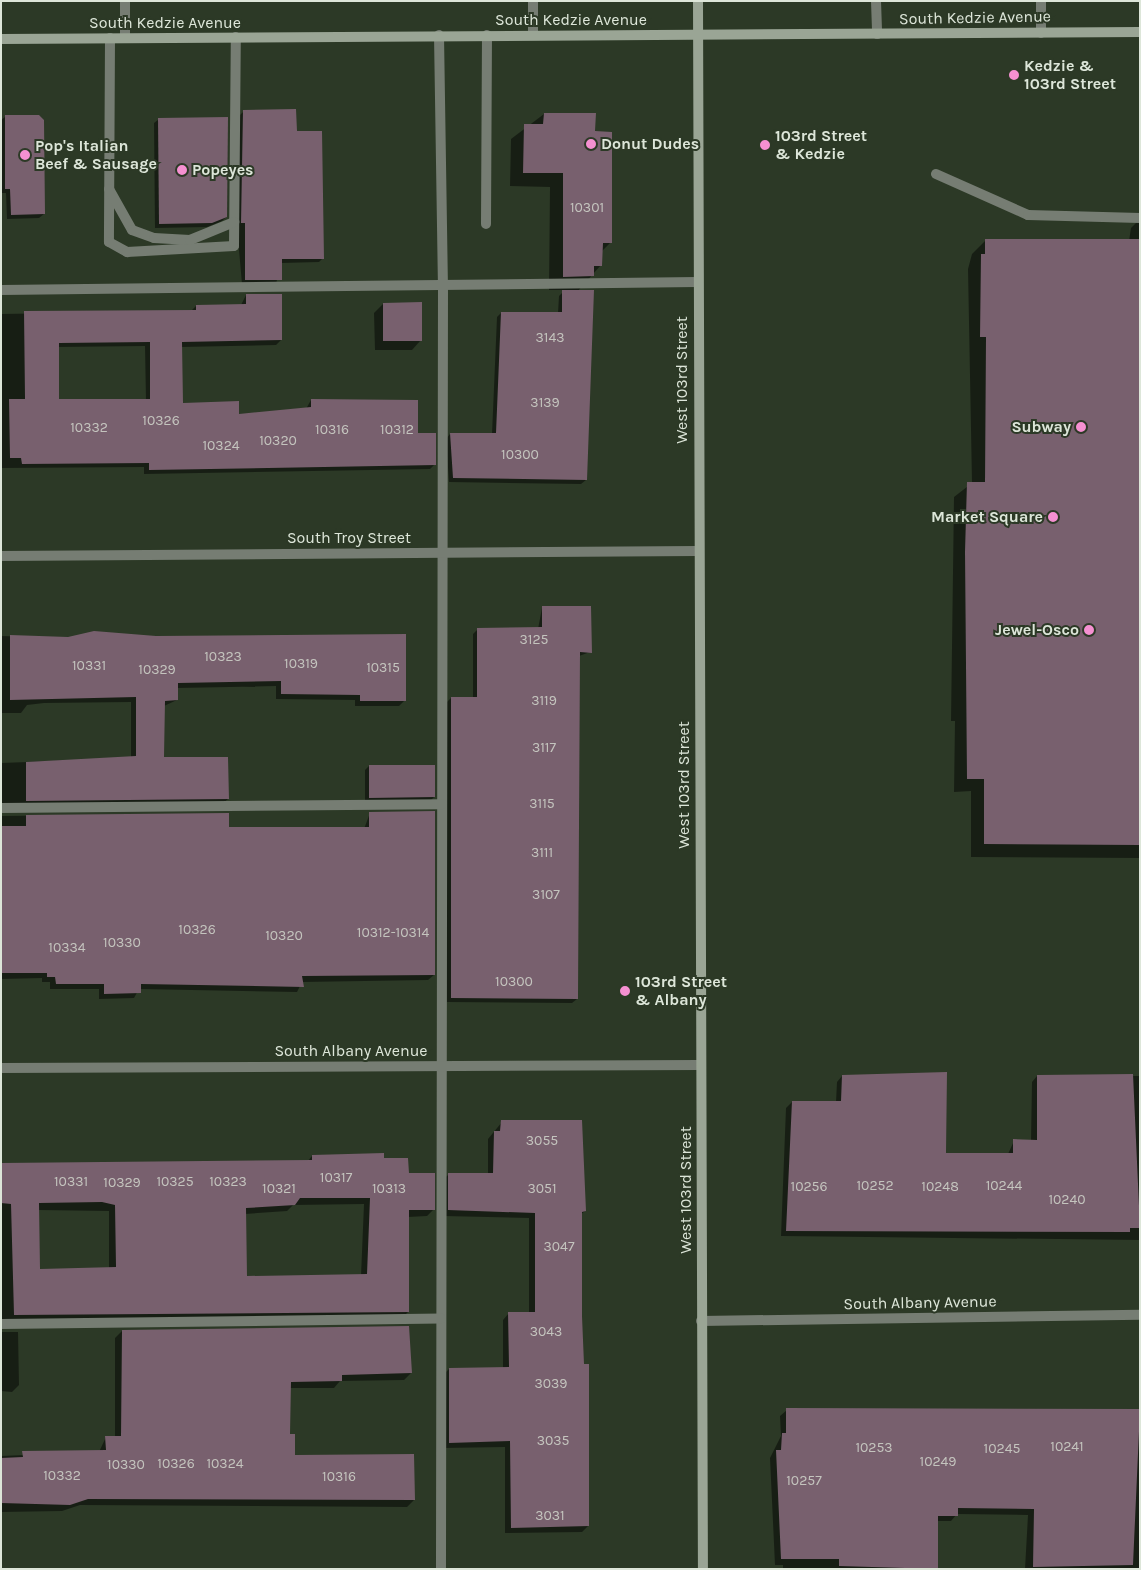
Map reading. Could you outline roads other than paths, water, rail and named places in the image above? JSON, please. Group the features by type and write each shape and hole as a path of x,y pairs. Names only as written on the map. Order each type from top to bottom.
{"main road":[{"name":"West 103rd Street","path":"698,1 697,282 703,1569"},
{"name":"South Kedzie Avenue","path":"1,39 1140,32"}],"street":[{"path":"125,1 125,38"},
{"path":"533,1 533,35"},
{"path":"876,1 877,34"},
{"path":"1041,1 1042,33"},
{"path":"439,35 443,285 441,1569"},
{"path":"486,224 487,35"},
{"path":"110,38 109,242 127,252 234,246 236,37"},
{"path":"936,174 1028,215 1140,218"},
{"path":"109,188 132,230 154,238 190,240 234,222"},
{"path":"1,290 697,282"},
{"name":"South Troy Street","path":"1,556 698,550"},
{"path":"1,808 442,804"},
{"name":"South Albany Avenue","path":"1,1068 700,1065"},
{"name":"South Albany Avenue","path":"702,1321 1140,1315"},
{"path":"1,1324 442,1319"}],"place":[{"name":"Kedzie & 103rd Street","path":"1014,75"},
{"name":"Donut Dudes","path":"591,144"},
{"name":"103rd Street & Kedzie","path":"765,145"},
{"name":"Pop's Italian Beef & Sausage","path":"25,155"},
{"name":"Popeyes","path":"182,170"},
{"name":"Subway","path":"1081,427"},
{"name":"Market Square","path":"1053,517"},
{"name":"Jewel-Osco","path":"1089,630"},
{"name":"103rd Street & Albany","path":"625,991"}]}
